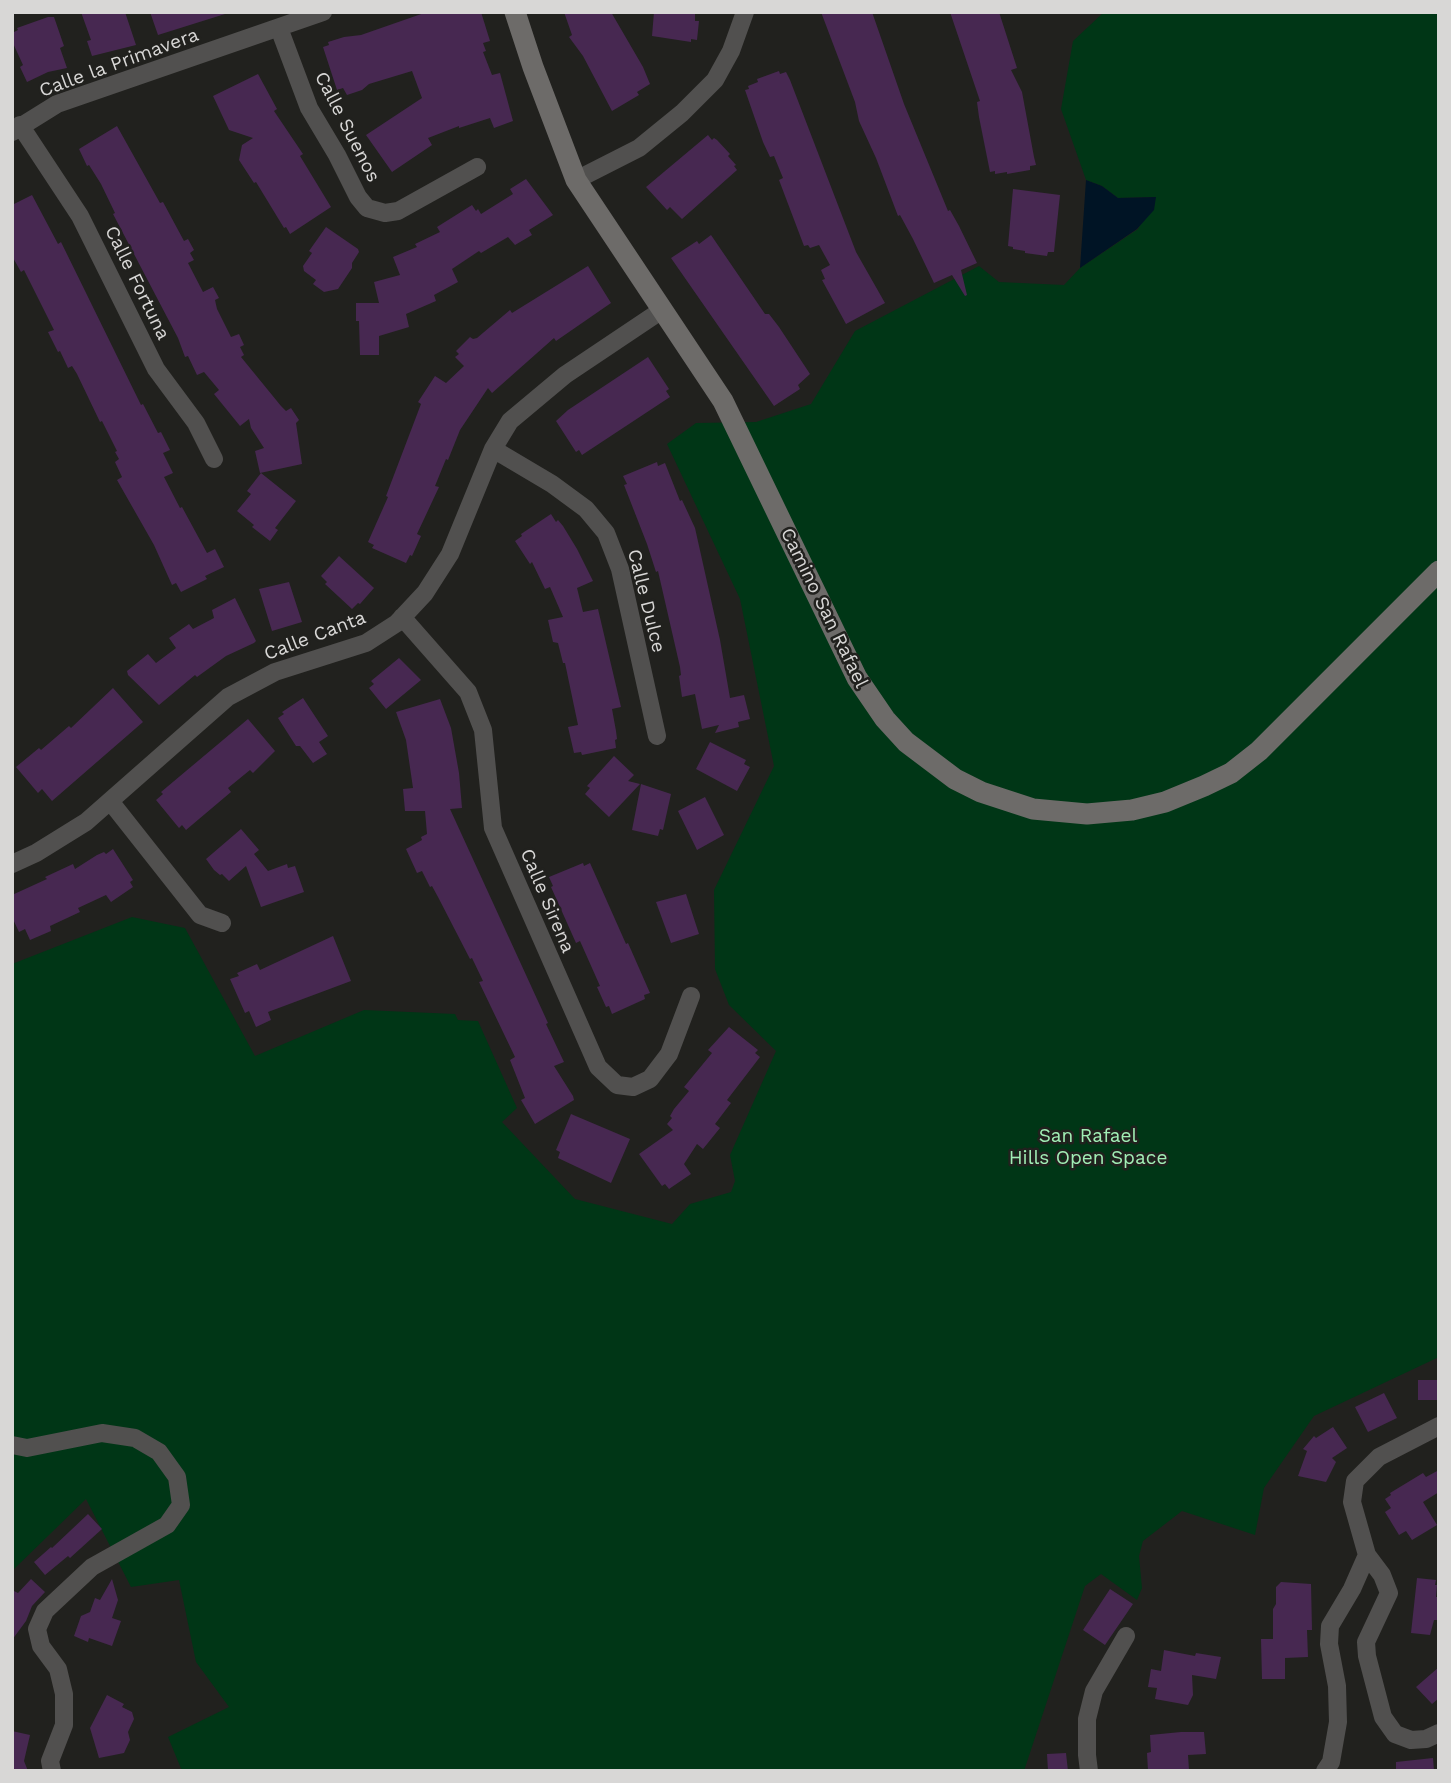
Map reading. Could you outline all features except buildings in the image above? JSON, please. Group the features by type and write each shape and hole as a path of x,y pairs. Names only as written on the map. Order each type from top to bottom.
{"street":[{"name":"Calle la Primavera","path":"16,129 57,104 323,12"},
{"name":"Camino San Rafael","path":"515,12 576,180 723,401 830,625 868,696 906,742 955,779 981,792 1033,809 1087,814 1132,810 1165,802 1231,773 1269,742 1439,570"},
{"path":"576,180 639,148 682,113 715,80 731,51 745,12"},
{"name":"Calle Suenos","path":"279,28 309,108 358,197 367,208 385,213 398,211 477,167"},
{"name":"Calle Fortuna","path":"16,129 80,216 156,369 196,423 214,459"},
{"name":"Calle Canta","path":"12,864 36,853 86,822 228,697 275,672 366,643 397,623 425,593 450,554 493,449 510,421 565,375 662,310"},
{"name":"Calle Dulce","path":"493,449 561,490 586,509 606,533 620,569 657,736"},
{"name":"Calle Sirena","path":"402,617 468,692 483,730 493,828 598,1067 617,1085 633,1087 650,1079 669,1054 691,996"},
{"path":"110,801 200,915 222,923"},
{"path":"1439,1426 1379,1457 1355,1481 1352,1503 1367,1555 1382,1574 1389,1593 1366,1642 1367,1656 1383,1717 1395,1734 1411,1740 1426,1739 1439,1733"},
{"path":"12,1446 27,1448 102,1433 135,1438 159,1452 177,1477 181,1505 167,1525 92,1567 45,1611 37,1629 41,1646 58,1669 64,1693 64,1725 50,1761 52,1771"},
{"path":"1325,1771 1331,1762 1338,1721 1337,1686 1329,1644 1331,1626 1367,1555"},
{"path":"1089,1771 1087,1719 1094,1691 1126,1636"}],"green space":[{"name":"San Rafael Hills Open Space","path":"1104,12 1439,12 1439,1357 1314,1416 1264,1488 1255,1535 1182,1511 1143,1541 1139,1556 1142,1588 1137,1600 1101,1574 1085,1586 1024,1771 182,1771 168,1737 229,1707 196,1662 179,1580 131,1587 86,1499 12,1571 12,964 132,917 185,928 255,1056 364,1010 455,1014 458,1020 478,1021 517,1108 502,1122 575,1199 672,1224 690,1204 731,1192 735,1181 730,1155 776,1051 729,1005 715,969 714,890 774,766 740,599 667,444 696,423 756,422 811,404 855,331 979,266 999,282 1064,285 1080,268 1138,229 1155,197 1118,198 1102,186 1086,180 1061,109 1073,41"}],"water":[{"path":"1086,180 1102,186 1118,198 1156,197 1154,210 1137,229 1080,268"}]}
